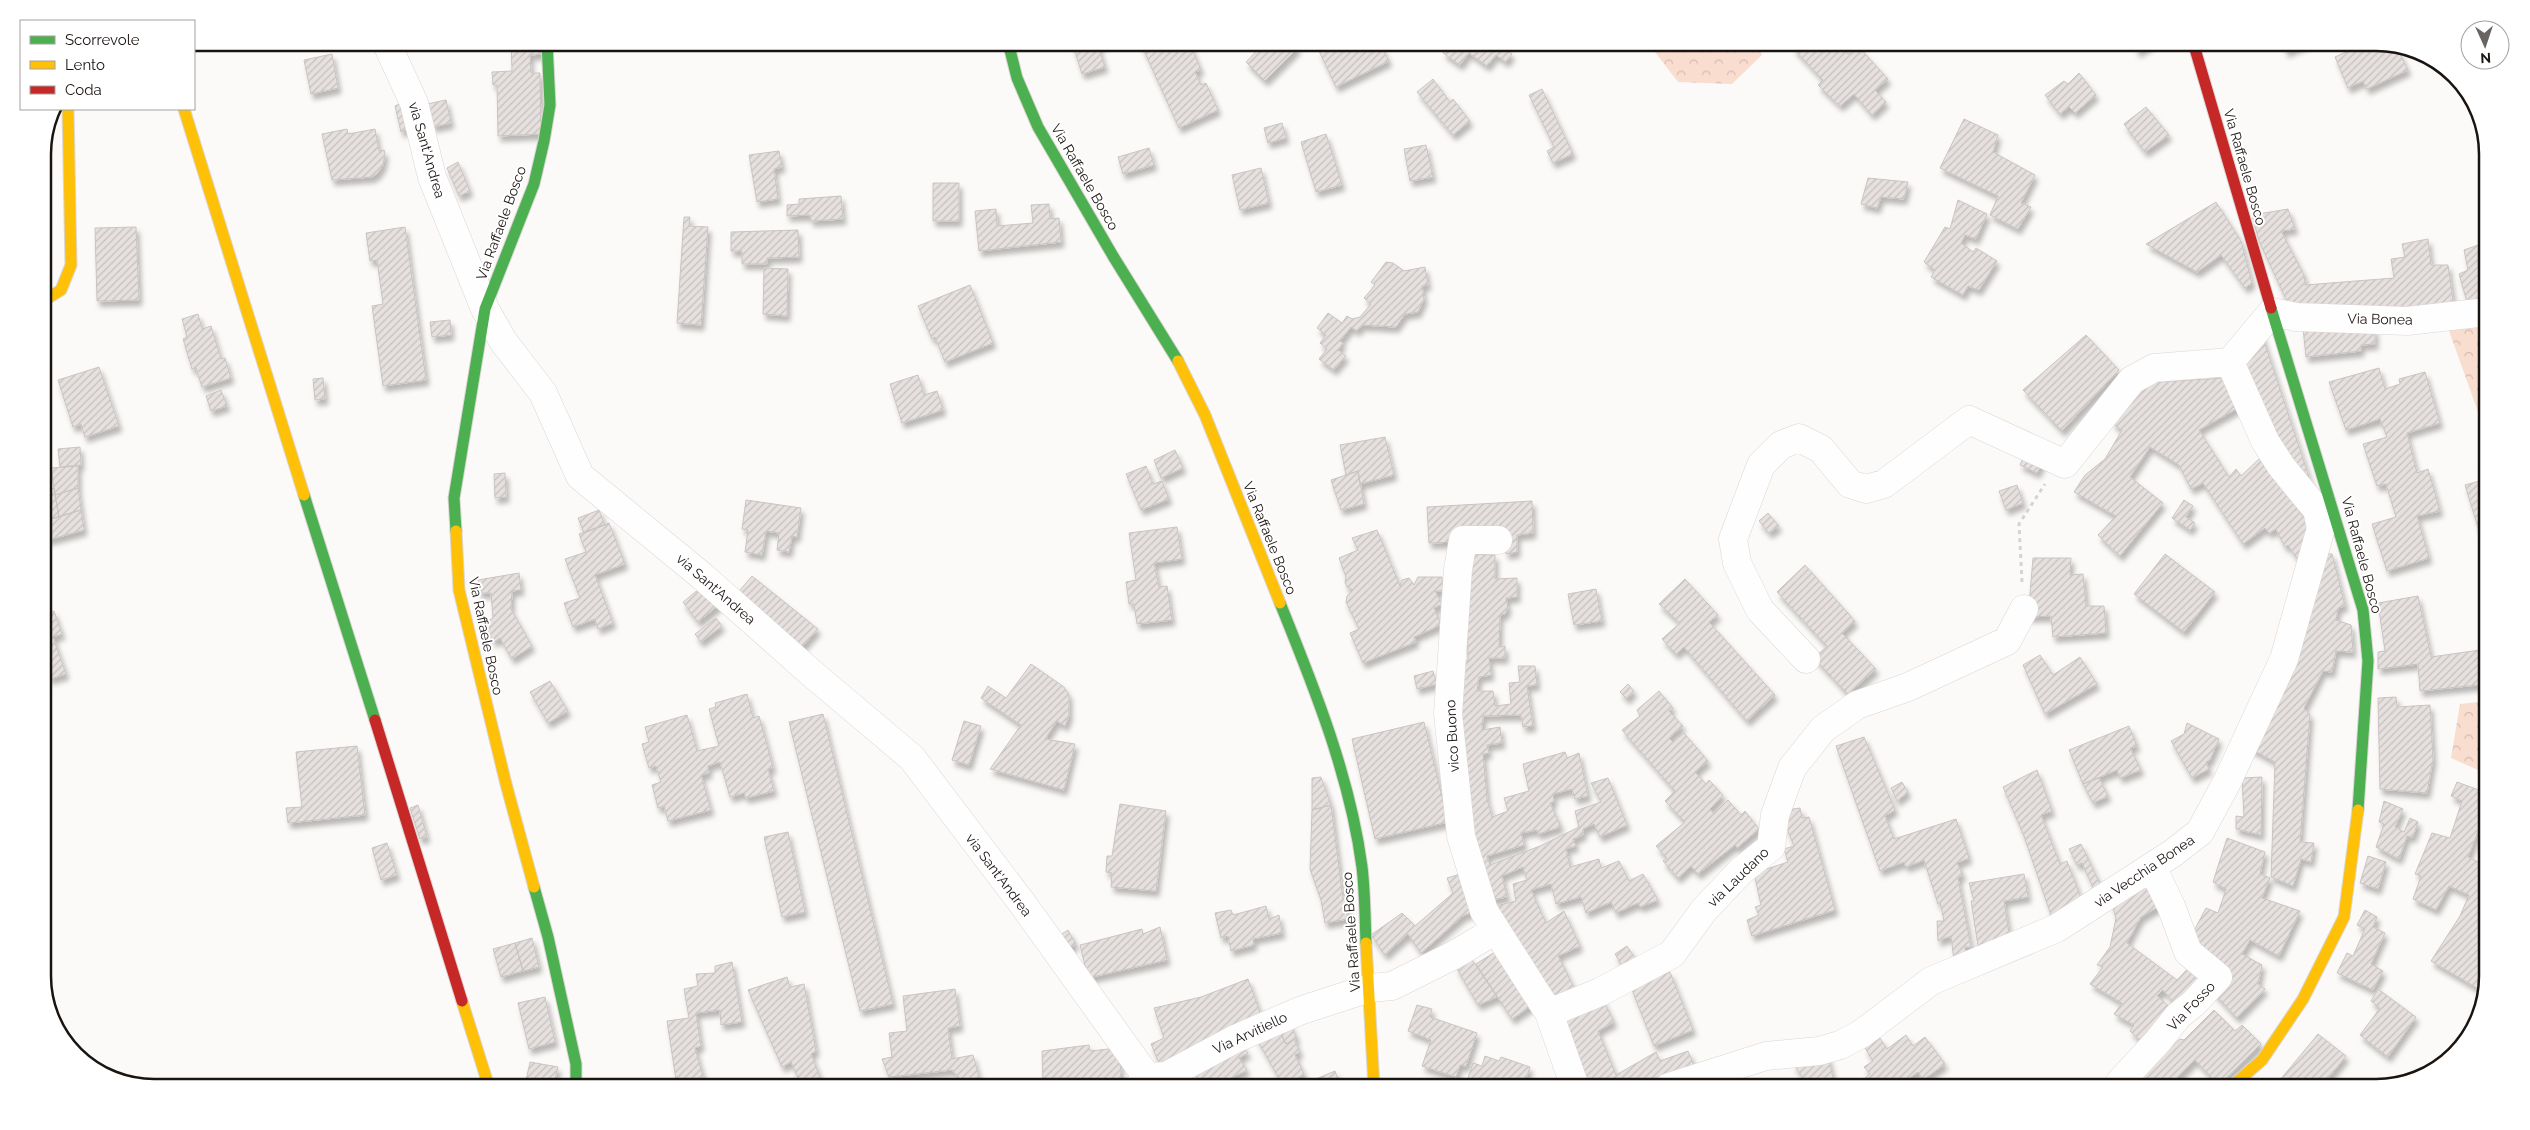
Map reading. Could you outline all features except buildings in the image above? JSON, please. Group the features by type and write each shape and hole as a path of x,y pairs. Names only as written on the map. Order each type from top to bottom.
{"street":[{"name":"via Sant'Andrea","path":"390,51 414,103 432,176 485,309 503,341 543,393 580,476 702,576 808,671 912,758 1022,903 1140,1079"},
{"name":"Via Raffaele Bosco","path":"547,51 550,105 534,184 485,309 454,498 459,590 506,784 548,937 576,1064 576,1079"},
{"name":"Via Raffaele Bosco","path":"1010,51 1017,78 1038,126 1113,256 1170,345 1206,415 1305,666 1345,785 1362,867 1374,1079"},
{"name":"Via Raffaele Bosco","path":"2196,51 2272,312 2352,568 2363,610 2368,661 2357,818 2344,917 2303,999 2262,1060 2241,1079"},
{"path":"51,296 61,290 70,265 68,110"},
{"path":"184,110 485,1079"},
{"path":"1806,659 1760,610 1737,564 1732,539 1761,465 1781,445 1799,438 1821,448 1850,484 1866,489 1884,484 1969,420 2065,464 2132,380 2154,368 2230,362 2272,312"},
{"name":"Via Bonea","path":"2272,312 2296,317 2407,321 2479,313"},
{"name":"via Vecchia Bonea","path":"1692,1079 1766,1056 1818,1051 1840,1045 1861,1034 1931,981 2057,928 2152,867 2200,832 2213,811 2284,659 2321,528 2317,510 2281,466 2265,441 2230,362"},
{"name":"vico Buono","path":"1496,930 1484,912 1460,836 1448,714 1458,569 1463,540 1498,540"},
{"name":"via Laudano","path":"1549,1013 1600,992 1672,954 1704,910 1741,871 1771,847 1775,815 1792,768 1823,729 1857,705 1908,687 2007,641 2024,609"},
{"name":"Via Fosso","path":"2122,1079 2158,1041 2178,1016 2194,1003 2218,977 2188,952 2171,906 2152,867"},
{"path":"1370,988 1392,986 1454,955 1496,930 1549,1013 1571,1079"},
{"name":"Via Arvitiello","path":"1154,1079 1166,1076 1243,1035 1302,1010 1370,988"}],"path":[{"path":"2024,609 2019,524 2049,478 2065,464"}],"green space":[{"path":"1654,51 1760,51 1762,55 1732,84 1678,82"},
{"path":"2479,323 2479,415 2448,328"},
{"path":"2479,702 2479,770 2451,758 2460,704"}],"traffic: fast":[{"path":"456,531 454,498 485,309 534,184 544,141 550,105 547,51"},
{"path":"1010,51 1017,78 1038,127 1113,256 1178,361"},
{"path":"2271,308 2363,610 2368,661 2358,810"},
{"path":"304,495 375,720"},
{"path":"1280,603 1318,699 1349,799 1362,867 1366,943"},
{"path":"534,887 548,937 576,1064 576,1079"}],"traffic: slow":[{"path":"51,296 61,290 71,265 68,110"},
{"path":"184,110 304,495"},
{"path":"1178,361 1205,415 1280,603"},
{"path":"456,531 459,590 506,784 534,887"},
{"path":"2240,1079 2262,1060 2303,999 2344,917 2358,810"},
{"path":"1366,943 1374,1079"},
{"path":"462,1001 486,1079"}],"traffic: jam":[{"path":"2196,51 2271,308"},
{"path":"375,720 462,1001"}]}
